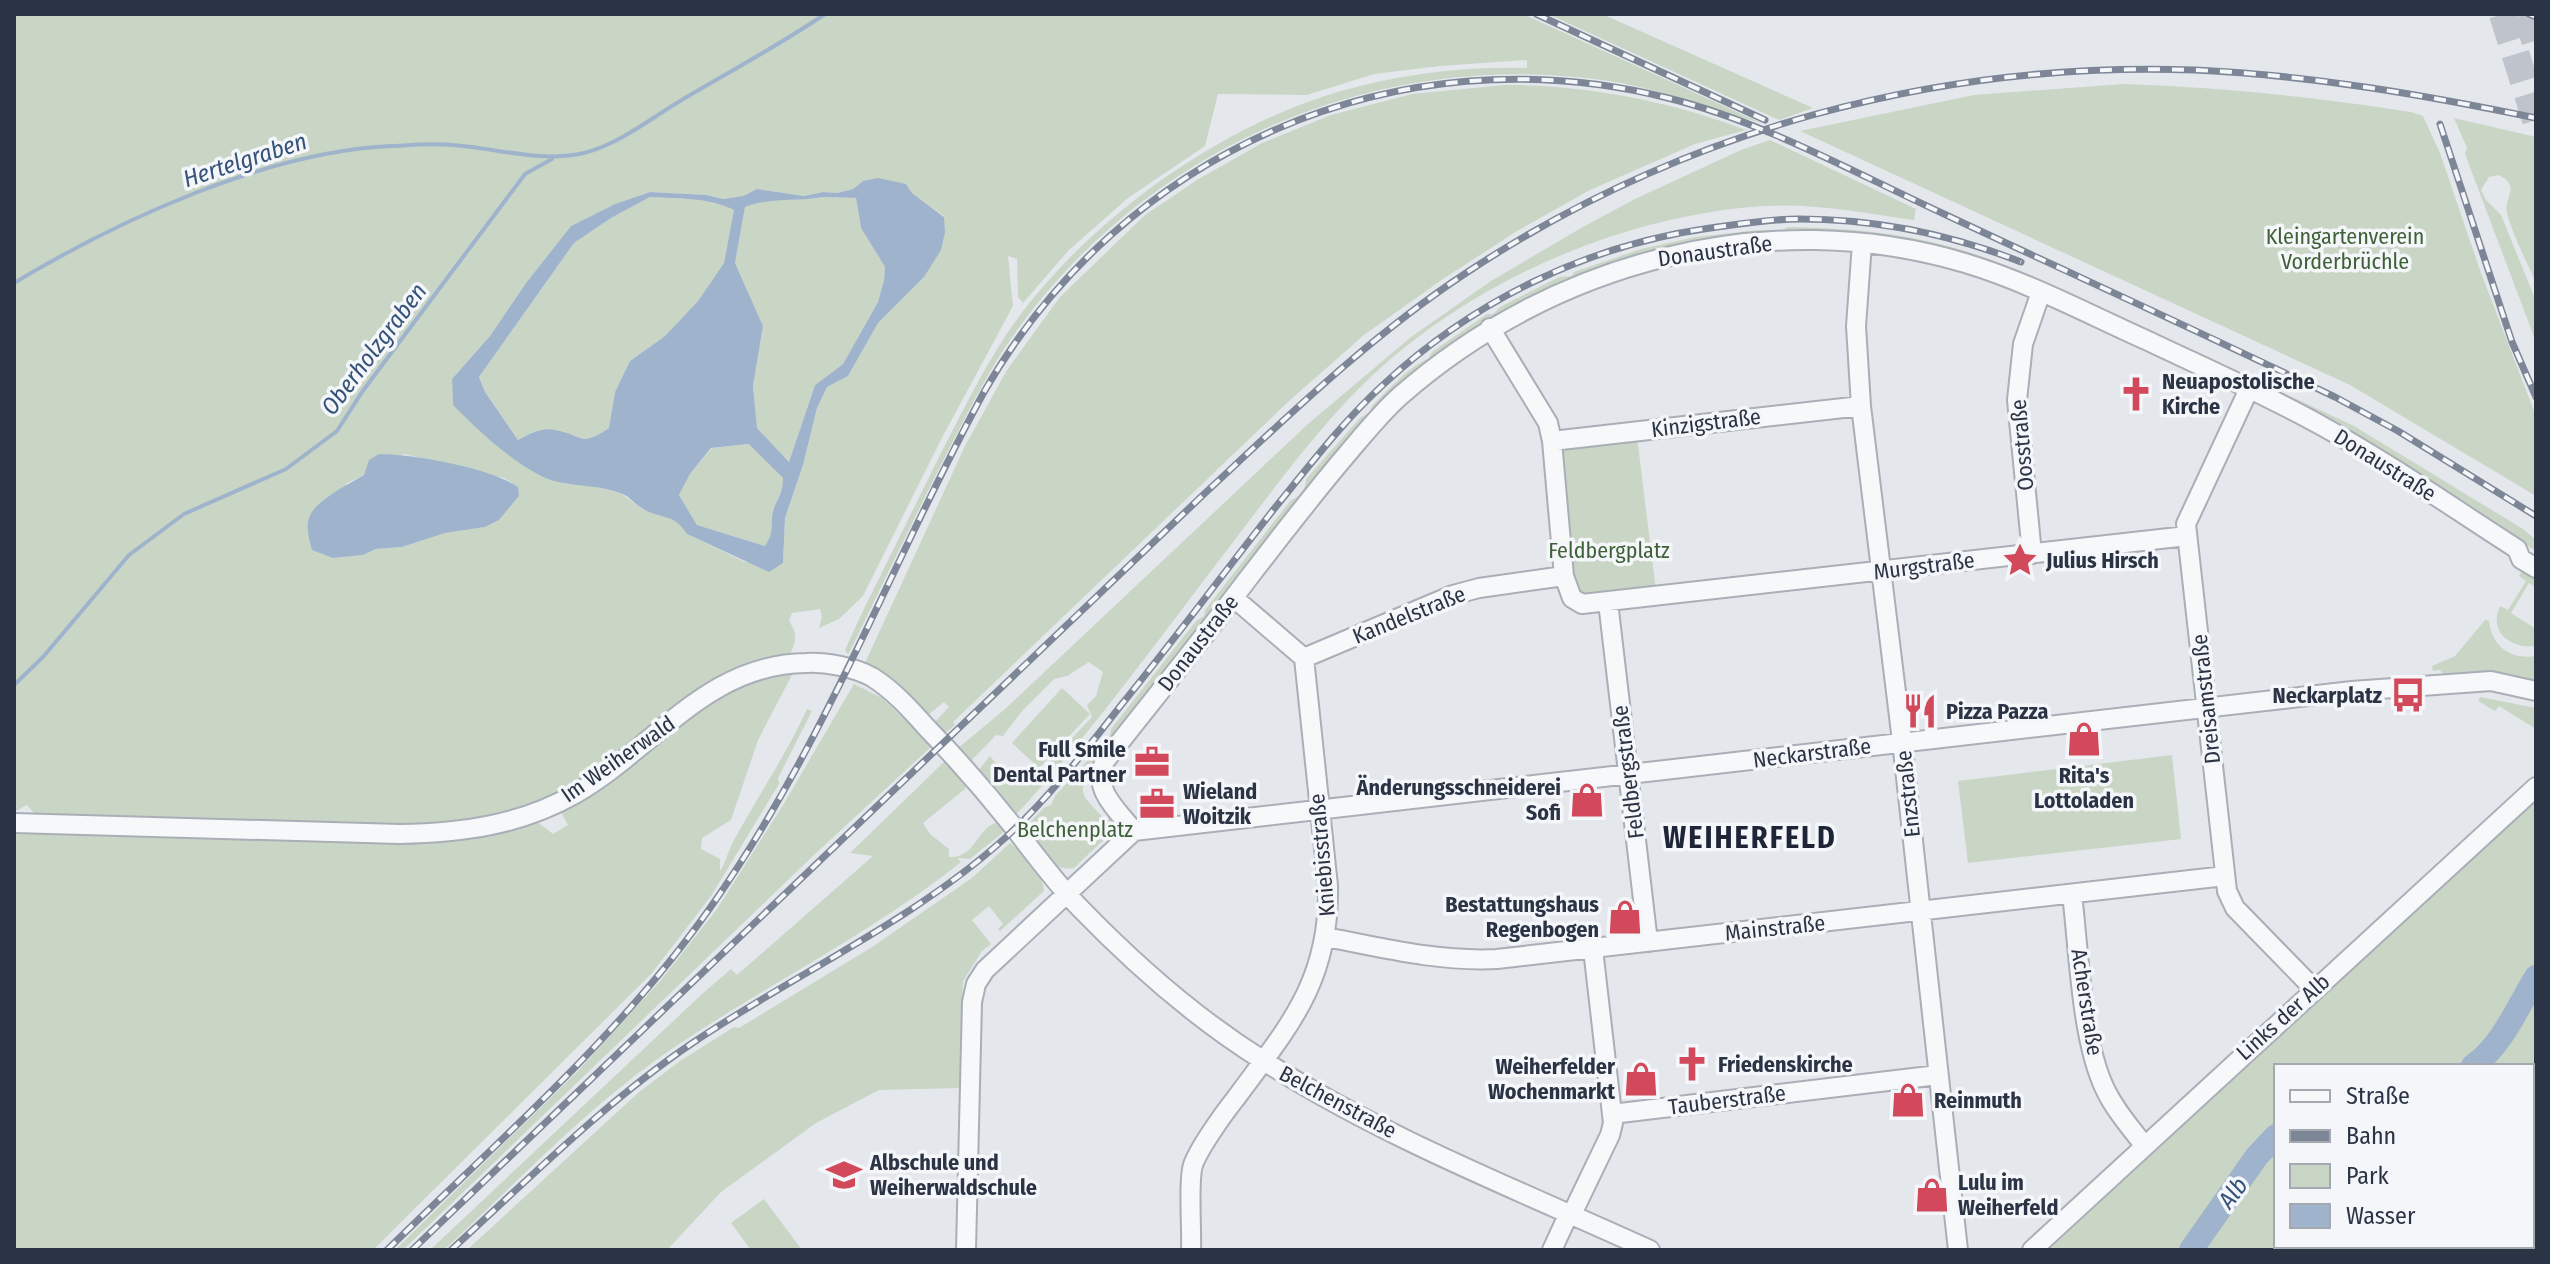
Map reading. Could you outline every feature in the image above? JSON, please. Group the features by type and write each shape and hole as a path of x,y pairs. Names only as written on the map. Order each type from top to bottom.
{"street":[{"name":"Donaustraße","path":"1134,831 1104,794 1100,785 1101,769 1315,493 1387,408 1430,370 1490,328 1566,289 1637,263 1719,246 1809,240 1862,243 1963,263 2041,292 2327,428 2517,549 2521,559 2536,568"},
{"name":"Enzstraße","path":"1862,243 1856,326 1861,406 1902,741 1958,1250"},
{"name":"Oosstraße","path":"2032,554 2017,400 2023,344 2041,292"},
{"path":"1490,328 1548,423 1564,576 1572,598 1582,604 1608,602"},
{"name":"Dreisamstraße","path":"2249,389 2186,524 2187,536 2227,891 2235,908 2314,989"},
{"name":"Kinzigstraße","path":"1552,441 1861,406"},
{"name":"Murgstraße","path":"1608,602 2187,536"},
{"name":"Kandelstraße","path":"1304,658 1453,595 1479,588 1564,576"},
{"path":"1234,598 1304,658"},
{"name":"Feldbergstraße","path":"1608,602 1648,942"},
{"name":"Kniebisstraße","path":"1191,1250 1193,1165 1227,1109 1302,1005 1320,962 1326,937 1328,886 1304,658"},
{"name":"Im Weiherwald","path":"14,823 400,834 445,833 486,827 520,818 573,796 730,679 772,666 807,662 861,672 893,694 968,772 1066,893"},
{"name":"Neckarstraße","path":"1134,831 2365,689 2491,681 2536,691"},
{"name":"Links der Alb","path":"2032,1250 2536,787"},
{"path":"966,1250 972,1002 976,984 985,970 1134,831"},
{"name":"Mainstraße","path":"1326,937 1435,957 1472,960 1593,949 2225,876"},
{"name":"Belchenstraße","path":"1066,893 1152,978 1216,1029 1263,1061 1383,1127 1650,1250"},
{"name":"Acherstraße","path":"2072,894 2087,1026 2096,1064 2114,1107 2144,1145"},
{"path":"1552,1250 1610,1135 1612,1114 1593,949"},
{"name":"Tauberstraße","path":"1612,1114 1938,1075"}],"green space":[{"path":"14,14 1523,14 1761,123 1621,83 1534,74 1448,78 1363,94 1282,121 1206,159 1135,207 1071,265 1015,333 969,411 848,655 845,650 860,617 961,414 998,348 1038,292 1112,218 1200,155 1294,107 1386,80 1456,70 1527,68 1527,60 1374,74 1307,95 1218,94 1205,146 1128,198 1068,251 1023,303 1018,297 1017,259 1008,256 1013,306 944,434 863,596 839,619 819,628 820,609 792,613 789,621 795,638 790,655 756,662 726,674 593,776 569,790 506,815 439,826 34,813 27,805 14,812","holes":["863,181 906,184 912,193 944,216 924,277 878,323 848,376 827,387 817,408 803,465 785,518 783,563 745,562 687,534 680,523 671,517 642,509 619,492 566,484 453,405 452,379 490,336 526,283 571,226 615,204 650,192 707,195 723,199 743,196 757,189 804,196 853,189","404,454 504,478 518,487 519,496 499,520 485,527 445,533 402,547 376,549 363,555 333,558 346,484"]},
{"path":"1548,14 1602,14 1813,108 1779,120"},
{"name":"Kleingartenverein Vorderbrüchle","path":"2123,84 2267,94 2423,116 2440,153 2481,273 2536,416 2536,496 2350,385 1800,131 1974,95"},
{"path":"1504,85 1566,88 1627,97 1687,111 1746,130 1695,144 1590,190 1517,231 1364,335 1289,401 945,733 934,723 949,707 944,702 928,715 890,677 865,663 965,446 1007,370 1060,297 1145,215 1197,180 1262,143 1331,115 1412,94"},
{"path":"2454,118 2536,137 2536,284 2507,213 2509,184 2499,175 2489,177 2481,190 2501,215 2536,301 2536,342 2465,154 2467,148"},
{"path":"1770,140 1916,209 1914,220 1802,206 1764,206 1712,212 1607,238 1556,257 1507,281 1417,338 1376,372 1339,409 1288,470 1102,713 1014,817 977,772 990,756 1011,783 1031,765 1040,772 1092,717 1087,705 1096,696 1103,672 1089,662 1067,676 1054,679 1022,711 1003,736 996,735 970,762 957,749 1005,709 1308,424 1411,337 1491,281 1581,228 1635,199 1741,150"},
{"path":"650,197 704,201 735,210 724,263 698,301 665,336 630,361 615,392 610,427 593,439 576,438 555,430 536,431 518,440 485,392 479,377 574,243"},
{"path":"823,197 856,198 861,228 885,267 884,280 878,302 843,364 815,385 789,462 757,428 753,386 763,326 735,263 745,207 765,202"},
{"name":"Belchenplatz","path":"1788,227 1849,230 1911,238 1951,247 2035,278 2116,314 2128,324 2134,323 2354,426 2523,529 2536,540 2536,551 2435,490 2199,359 1881,240 1652,254 1439,358 1101,757 1083,790 1088,801 1106,821 1114,813 1117,818 1113,831 1074,868 1058,866 1039,850 1023,829 1051,805 1055,796 1110,736 1111,729 1196,621 1204,616 1205,610 1291,500 1302,492 1306,479 1361,417 1371,412 1372,406 1406,373 1487,314 1493,314 1500,307 1559,277 1572,276 1574,272 1641,249 1695,237 1783,230"},
{"name":"Feldbergplatz","path":"1637,437 1656,590 1584,596 1575,589 1570,573 1557,447"},
{"path":"750,444 783,478 765,546 697,525 679,495 690,474 712,448"},
{"path":"2523,570 2536,577 2536,587 2529,583 2511,613 2536,629 2536,646 2510,642 2497,624 2500,606 2508,610 2526,581 2519,576"},
{"path":"2485,620 2489,621 2494,638 2504,650 2519,656 2536,656 2536,681 2497,674 2443,674 2440,670 2433,671 2432,666 2455,656"},
{"path":"793,673 758,740 731,820 702,838 701,849 720,859 720,871 807,709 812,711 778,778 779,784 711,896 652,973 373,1250 14,1250 14,833 409,842 536,821 553,834 568,825 561,812 599,792 700,707 755,677"},
{"path":"854,684 882,698 932,746 815,854 403,1250 395,1250 576,1073 661,980 717,909"},
{"path":"1062,688 1090,714 1039,768 1012,743"},
{"path":"2480,697 2536,708 2536,729 2499,706 2495,711 2478,701"},
{"path":"2172,755 2181,839 1968,863 1958,781"},
{"path":"946,760 966,784 965,789 923,823 930,834 949,849 949,857 965,853 992,824 1000,822 1006,830 970,859 957,858 961,862 849,940 656,1060 574,1127 444,1250 430,1250 701,995 731,969 737,975 873,856 850,853"},
{"path":"2536,797 2536,1138 2534,1140 2534,1064 2274,1064 2274,1248 2416,1248 2039,1250"},
{"path":"1010,843 1036,870 1044,891 1000,931 998,929 1003,924 989,906 972,920 991,944 982,951 963,981 960,1088 879,1090 816,1123 721,1192 667,1250 467,1250 638,1093 680,1061 872,947 972,878"},
{"path":"764,1199 802,1250 751,1250 731,1223"}],"water":[{"path":"878,178 906,184 912,193 944,217 941,250 924,277 878,323 848,376 827,387 817,408 803,465 785,518 783,563 769,572 687,534 673,520 645,510 624,494 541,476 505,452 453,405 452,379 490,336 526,283 571,226 615,204 650,192 707,195 723,199 743,196 757,189 804,196 853,189 863,181","holes":["650,197 704,201 734,210 724,263 698,301 665,336 630,361 615,392 609,428 587,439 545,429 518,440 485,392 479,377 574,243","823,197 856,198 861,228 885,267 878,302 843,364 815,385 789,462 757,428 753,386 763,326 735,263 745,207 765,202","749,444 783,478 765,546 697,525 679,495 690,474 711,448"]},
{"path":"379,454 431,459 471,468 518,487 519,496 499,520 485,527 445,533 402,547 376,549 363,555 333,558 312,550 308,526 312,512 328,497 364,475 369,460"}],"waterway":[{"name":"Hertelgraben","path":"14,283 147,213 246,175 295,161 344,151 422,144 551,156 568,156 597,149 634,130 825,14"},
{"name":"Oberholzgraben","path":"14,685 43,657 129,555 184,514 286,469 337,431 362,392 525,174 552,159"},
{"name":"Alb","path":"2476,1064 2501,1037 2536,977"},
{"name":"Alb","path":"2191,1250 2257,1156 2274,1138"}],"tunnel":[{"path":"2503,14 2536,120"},
{"path":"2527,14 2536,43"}],"railway":[{"path":"1536,14 1765,120"},
{"path":"2529,14 2536,17"},
{"path":"412,1250 1298,407 1362,351 1430,298 1549,223 1635,180 1723,144 1814,114 1907,93 2002,78 2098,70 2195,70 2281,76 2367,87 2536,118"},
{"path":"387,1250 598,1044 675,955 710,908 750,847 822,720 984,392 1042,307 1111,235 1190,175 1276,129 1369,98 1467,81 1567,81 1668,98 1704,108 1809,150 2335,397 2398,431 2536,516"},
{"path":"2440,124 2512,342 2536,397"},
{"path":"451,1250 568,1142 659,1067 730,1018 892,922 969,868 1005,838 1037,807 1080,757 1341,428 1370,397 1420,353 1495,302 1577,263 1620,248 1710,228 1788,219 1855,222 1912,230 1967,243 2021,262"}],"place":[{"name":"Neuapostolische Kirche","path":"2136,394"},
{"name":"Julius Hirsch","path":"2020,560"},
{"name":"Neckarplatz","path":"2408,695"},
{"name":"Pizza Pazza","path":"1920,711"},
{"name":"Rita's Lottoladen","path":"2084,739"},
{"name":"Full Smile Dental Partner","path":"1152,762"},
{"name":"Änderungsschneiderei Sofi","path":"1587,800"},
{"name":"Wieland Woitzik","path":"1157,804"},
{"name":"Bestattungshaus Regenbogen","path":"1625,917"},
{"name":"Friedenskirche","path":"1692,1064"},
{"name":"Weiherfelder Wochenmarkt","path":"1641,1079"},
{"name":"Reinmuth","path":"1908,1100"},
{"name":"Albschule und Weiherwaldschule","path":"844,1175"},
{"name":"Lulu im Weiherfeld","path":"1932,1195"}],"district":[{"name":"WEIHERFELD","path":"1750,838"}]}
